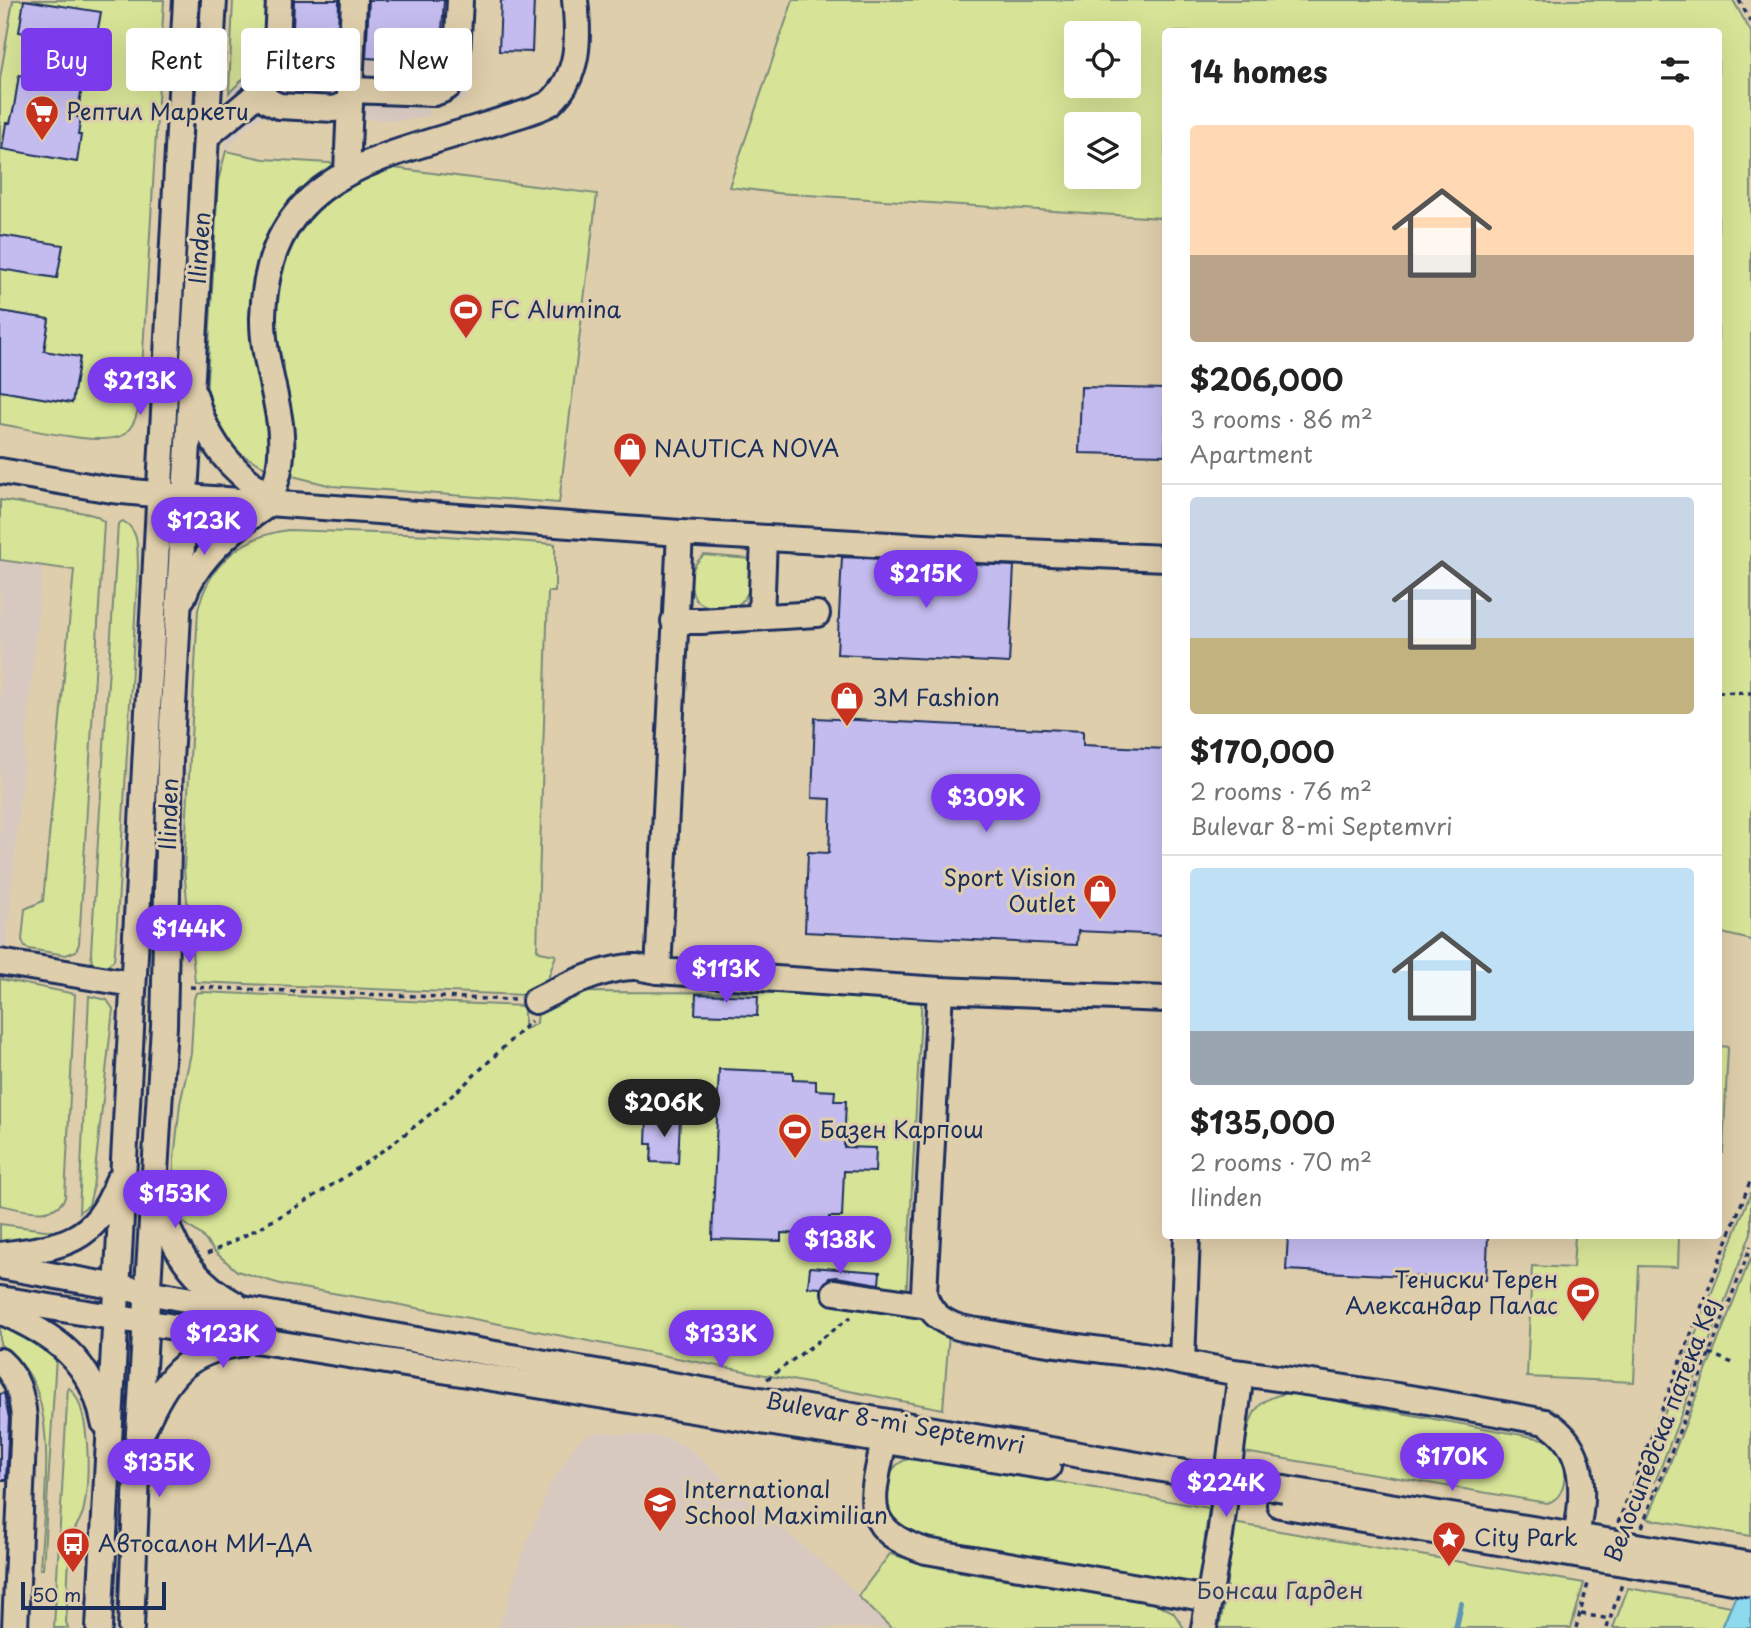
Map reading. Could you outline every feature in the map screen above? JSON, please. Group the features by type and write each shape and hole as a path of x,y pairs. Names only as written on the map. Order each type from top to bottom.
{"street":[{"name":"Ilinden","path":"99,1628 186,0"},
{"name":"Ilinden","path":"131,1628 138,1449 164,1027 170,775 178,614 214,0"},
{"path":"278,28 279,0"},
{"path":"353,28 354,0"},
{"path":"208,135 261,91 268,101 279,106 334,109 350,96 434,93 449,88 456,72 460,0"},
{"path":"178,614 196,569 230,534 269,502 278,475 282,439 280,419 264,340 267,277 278,242 297,212 312,196 346,172 379,158 550,103 565,86 575,61 578,31 575,0"},
{"path":"346,172 350,91"},
{"path":"192,383 197,406 215,442 235,469 255,485 269,502"},
{"path":"0,471 112,490 185,497 680,533 1162,558"},
{"path":"658,971 680,533"},
{"path":"761,617 764,538"},
{"path":"674,621 817,614"},
{"path":"0,962 132,984"},
{"path":"535,1001 564,986 617,969 635,967 658,971 940,990 1162,999"},
{"path":"940,990 924,1293 928,1306 937,1318 956,1326 1016,1338 1182,1361 1241,1373 1298,1379 1545,1422 1568,1439 1578,1462 1580,1517 1576,1536"},
{"path":"0,1255 61,1245 78,1238 105,1208 124,1164"},
{"path":"156,1166 165,1222 183,1259 207,1285 226,1299 257,1312"},
{"path":"1182,1361 1187,1239"},
{"name":"Bulevar 8-mi Septemvri","path":"0,1266 1179,1480 1282,1497 1611,1542 1751,1584"},
{"path":"835,1292 928,1306"},
{"name":"Bulevar 8-mi Septemvri","path":"0,1299 254,1342 884,1440 1179,1480"},
{"path":"0,1311 45,1333 77,1360 97,1394 109,1448"},
{"path":"138,1449 145,1426 170,1379 179,1368 197,1355 213,1349 254,1342"},
{"path":"0,1361 8,1368 19,1388 24,1433 15,1628"},
{"path":"1204,1628 1220,1536 1241,1373"},
{"path":"884,1440 874,1490 876,1512 883,1528 903,1544 936,1553 1209,1599"},
{"name":"Bulevar 8-mi Septemvri","path":"1282,1497 1576,1536 1751,1565"}],"path":[{"path":"1739,0 1751,22"},
{"path":"1722,692 1751,693"},
{"path":"190,987 535,1001 534,1018 424,1119 375,1156 267,1225 198,1258"},
{"path":"1611,1542 1751,1179"},
{"name":"Велосипедска патека Кеј","path":"1641,1529 1751,1246"},
{"path":"762,1383 875,1299"},
{"path":"1709,1353 1735,1364"},
{"path":"1634,1483 1656,1490"},
{"name":"Велосипедска патека Кеј","path":"1607,1628 1623,1581"},
{"path":"1576,1628 1589,1582"},
{"path":"1581,1614 1610,1619"}],"shaded area":[{"path":"234,0 471,0 470,28 374,28 374,91 466,91 466,101 430,100 429,117 398,121 269,113 245,128 226,151"},
{"path":"0,560 43,567 3,980 0,979"},
{"name":"International School Maximilian","path":"605,1432 669,1438 689,1448 842,1579 891,1628 499,1628 521,1557 550,1485 578,1441 589,1434"}],"green space":[{"path":"13,0 164,0 162,28 126,28 126,91 159,91 140,402 130,428 123,435 113,438 82,438 0,424 0,391 72,403 80,358 44,351 49,319 0,311 0,79"},
{"path":"195,0 203,0 202,28 194,28"},
{"path":"233,0 273,0 268,28 241,28 241,81 229,93"},
{"path":"793,0 1733,0 1751,32 1751,940 1722,933 1722,28 1162,28 1162,221 1161,218 777,193 729,187"},
{"path":"190,91 198,91 186,328 181,328 180,287"},
{"name":"FC Alumina","path":"226,151 264,159 378,166 597,194 559,503 332,486 273,471 240,454 223,437 206,399 218,181"},
{"path":"0,500 85,513 104,522 79,944 76,951 66,955 29,949 22,940 25,909 43,901 74,570 0,560"},
{"path":"123,521 135,535 138,566 116,939 114,960 104,968 92,966 91,952 118,524"},
{"path":"288,530 432,535 555,544 555,592 548,592 537,949 556,955 548,978 527,991 527,995 195,982 184,869 198,610 210,579 230,555 256,539"},
{"path":"704,555 750,559 748,592 738,605 717,609 696,600 691,588 691,576 695,565"},
{"path":"0,979 75,994 65,1197 53,1209 45,1211 27,1211 0,1205"},
{"path":"539,992 922,993 906,1301 928,1325 949,1333 943,1409 284,1285 237,1271 214,1251 201,1235 180,1220 174,1187 174,1160 180,1104 191,1053 194,999 196,993 524,1006 524,1029 537,1023"},
{"path":"89,996 107,1000 113,1009 93,1188 89,1205 79,1212"},
{"path":"1722,1046 1728,1047 1722,1153"},
{"path":"1751,1192 1751,1233 1655,1482 1640,1477"},
{"path":"0,1224 60,1232 0,1243"},
{"name":"Тениски Терен Александар Палас","path":"1575,1239 1679,1239 1678,1267 1639,1266 1634,1382 1527,1377 1532,1266 1573,1268"},
{"path":"1751,1257 1751,1536 1648,1519"},
{"path":"0,1325 20,1331 56,1356 43,1569 40,1569 46,1439 43,1413 37,1390 27,1371 0,1344"},
{"path":"68,1387 76,1396 85,1427 87,1484 83,1512 71,1541 66,1622 68,1628 54,1628"},
{"path":"1292,1393 1543,1439 1555,1446 1562,1455 1565,1471 1563,1487 1554,1500 1547,1503 1244,1452 1255,1411 1268,1399"},
{"path":"916,1457 1209,1508 1198,1587 925,1540 899,1530 885,1513 887,1485 892,1470 898,1464"},
{"name":"Бонсаи Гарден","path":"1233,1523 1584,1583 1571,1628 1219,1628 1225,1600"},
{"path":"890,1554 948,1570 1155,1603 1173,1612 1184,1628 891,1628 858,1596"},
{"path":"1628,1588 1731,1606 1722,1628 1613,1628"}],"water":[{"path":"1751,1558 1751,1628 1722,1628 1749,1565"}],"building":[{"path":"24,0 101,12 98,28 21,28 19,32"},
{"path":"294,0 339,0 338,28 293,28"},
{"path":"369,0 444,0 442,28 374,28 374,58 366,58"},
{"path":"501,0 534,0 532,52 499,51"},
{"path":"19,75 21,91 81,91 77,117 81,118 78,135 81,135 77,162 2,149 6,123 10,123"},
{"path":"0,235 63,245 57,278 0,269"},
{"path":"0,311 49,319 44,351 80,357 72,403 0,391"},
{"path":"1081,387 1162,389 1162,455 1079,453"},
{"path":"842,557 1014,566 1009,663 837,654"},
{"path":"815,718 1083,731 1083,745 1162,749 1162,935 1078,931 1077,945 805,932 808,852 829,853 831,799 812,798"},
{"path":"696,994 758,996 757,1016 695,1014"},
{"name":"Базен Карпош","path":"719,1069 793,1072 793,1080 816,1081 816,1090 835,1091 834,1101 846,1101 844,1147 876,1148 875,1172 844,1171 842,1217 829,1217 829,1225 808,1224 808,1234 781,1233 781,1241 712,1239"},
{"path":"647,1117 680,1119 678,1163 651,1162 652,1144 646,1144"},
{"path":"1288,1239 1488,1239 1486,1280 1286,1270"},
{"path":"810,1267 880,1272 879,1284 837,1277 829,1278 821,1288 808,1287"},
{"path":"4,1393 9,1418 6,1480 0,1480 0,1394"}],"waterway":[{"path":"1456,1628 1461,1604"}],"place":[{"name":"Рептил Маркети","path":"42,142"},
{"name":"FC Alumina","path":"466,340"},
{"name":"NAUTICA NOVA","path":"630,479"},
{"name":"3M Fashion","path":"847,728"},
{"name":"Sport Vision Outlet","path":"1100,921"},
{"name":"Базен Карпош","path":"795,1160"},
{"name":"Тениски Терен Александар Палас","path":"1583,1323"},
{"name":"International School Maximilian","path":"660,1533"},
{"name":"City Park","path":"1449,1568"},
{"name":"Автосалон МИ–ДА","path":"73,1574"}]}
